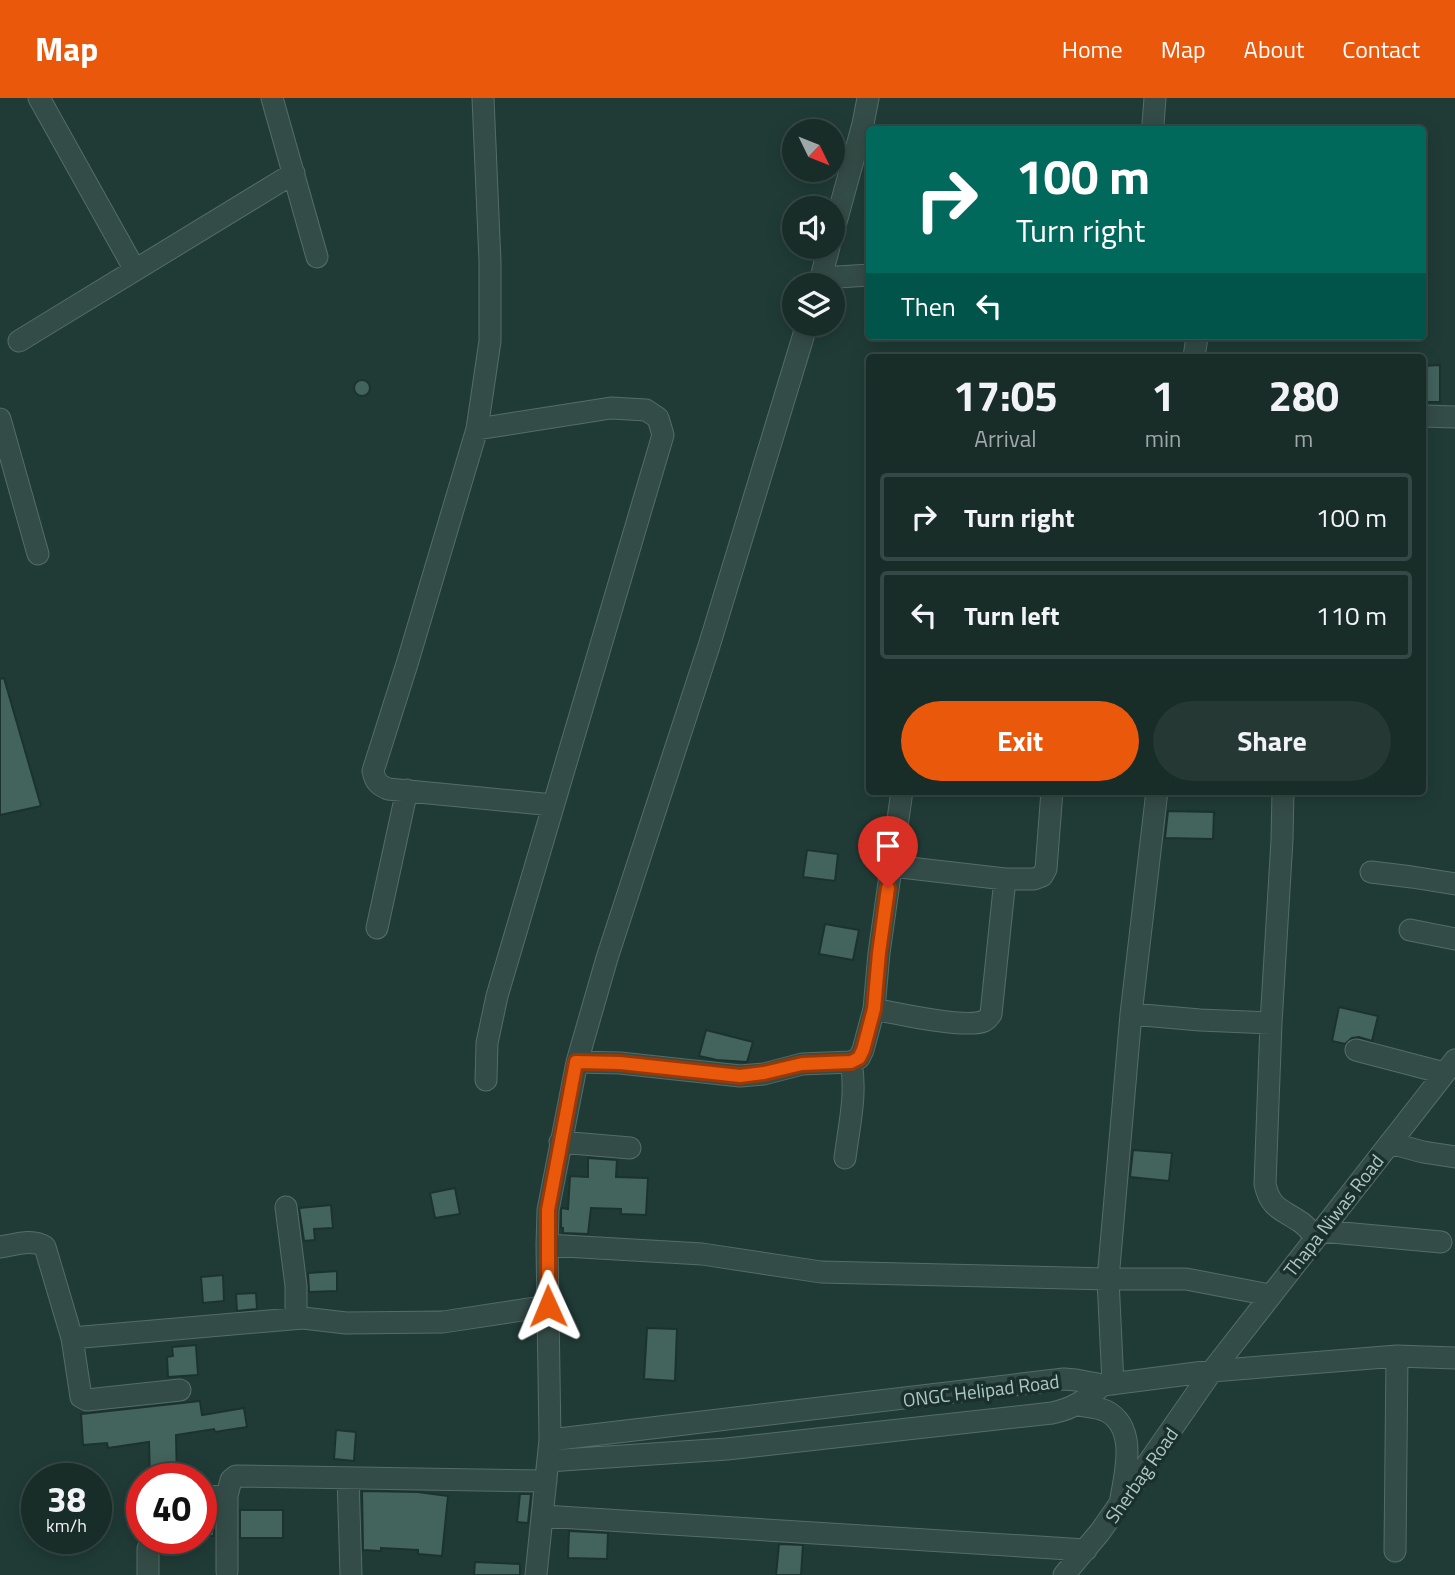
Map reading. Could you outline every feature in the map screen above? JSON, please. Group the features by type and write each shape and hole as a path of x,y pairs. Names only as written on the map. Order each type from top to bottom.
{"street":[{"path":"39,98 135,270"},
{"path":"272,98 317,257"},
{"path":"483,98 490,262 490,341 477,429 373,771 374,780 388,789 553,805"},
{"path":"843,196 868,98"},
{"path":"1153,124 1155,98"},
{"path":"19,341 294,173"},
{"path":"845,278 866,276"},
{"path":"536,1575 548,1461 548,1210 576,1062 607,958 709,646 803,336"},
{"path":"477,429 611,408 646,410 658,418 663,435 497,996 487,1043 486,1080"},
{"path":"1426,416 1455,417"},
{"path":"0,419 38,554"},
{"path":"377,929 407,790"},
{"path":"576,1062 620,1063 740,1076 802,1064 851,1062 859,1058 874,1009 879,953 901,795"},
{"path":"892,866 1005,878 1034,879 1042,876 1046,869 1052,795"},
{"path":"227,1571 227,1496 230,1480 236,1476 348,1478 727,1449 1052,1413 1079,1405 1108,1384 1108,1279 1131,1014 1157,795"},
{"path":"1283,795 1271,1023 1265,1184 1267,1191 1276,1207 1318,1234 1441,1242"},
{"path":"1371,872 1455,884"},
{"path":"874,1009 915,1018 980,1023 987,1020 991,1014 1005,878"},
{"path":"1410,930 1455,939"},
{"path":"1131,1014 1271,1023"},
{"path":"1356,1051 1450,1067"},
{"path":"845,1158 854,1096 851,1062"},
{"name":"Thapa Niwas Road","path":"1212,1371 1450,1067"},
{"path":"560,1142 630,1148"},
{"path":"1390,1143 1455,1157"},
{"path":"286,1207 296,1286 296,1318"},
{"path":"0,1247 36,1242 45,1247 72,1338 81,1397 85,1400 180,1390"},
{"path":"547,1245 702,1254 821,1272 1186,1279 1270,1296"},
{"path":"72,1338 296,1318 346,1323 433,1322 548,1306"},
{"path":"1395,1551 1397,1356"},
{"name":"ONGC Helipad Road","path":"548,1461 1064,1379 1108,1384 1212,1371 1397,1356 1455,1358"},
{"name":"Sherbag Road","path":"1064,1575 1086,1550 1212,1371"},
{"path":"1079,1405 1101,1409 1122,1425 1127,1447 1120,1503"},
{"path":"348,1478 351,1575"},
{"path":"217,1496 227,1496"},
{"path":"542,1516 1086,1550"},
{"path":"148,1554 148,1575"}],"building":[{"path":"1440,365 1440,402 1426,402 1426,366"},
{"path":"359,380 365,380 370,388 368,394 359,396 354,391 354,385"},
{"path":"4,678 41,806 0,815 0,679"},
{"path":"1168,811 1214,812 1213,839 1165,838"},
{"path":"807,850 838,854 835,881 803,877"},
{"path":"825,924 859,930 853,960 819,954"},
{"path":"1339,1007 1378,1016 1372,1041 1359,1037 1352,1038 1345,1044 1332,1041"},
{"path":"706,1030 753,1042 747,1062 699,1056"},
{"path":"1133,1150 1172,1153 1169,1181 1130,1177"},
{"path":"588,1158 617,1160 616,1177 648,1178 646,1215 621,1214 621,1209 591,1208 588,1234 563,1233 561,1210 568,1209 570,1176 588,1177"},
{"path":"455,1188 460,1214 435,1218 430,1193"},
{"path":"331,1205 333,1228 314,1229 315,1240 304,1241 299,1208"},
{"path":"337,1271 337,1291 309,1292 308,1273"},
{"path":"223,1275 224,1301 203,1303 201,1277"},
{"path":"256,1293 257,1309 237,1311 236,1294"},
{"path":"647,1328 677,1329 675,1381 644,1379"},
{"path":"196,1345 198,1375 168,1377 167,1357 173,1356 172,1347"},
{"path":"200,1401 202,1415 244,1408 247,1427 176,1435 177,1463 150,1463 149,1442 108,1448 107,1443 83,1445 81,1414"},
{"path":"336,1430 356,1432 354,1461 334,1459"},
{"path":"362,1491 418,1492 448,1496 442,1556 418,1554 418,1550 363,1550"},
{"path":"520,1494 531,1494 528,1523 517,1522"},
{"path":"240,1510 283,1510 283,1538 240,1538"},
{"path":"569,1531 608,1533 607,1559 568,1558"},
{"path":"779,1544 803,1545 801,1575 776,1575"},
{"path":"475,1562 520,1564 520,1575 474,1575"}],"route":[{"path":"548,1306 548,1210 576,1062 620,1063 740,1076 814,1062 844,1063 859,1058 874,1009 888,888"}]}
